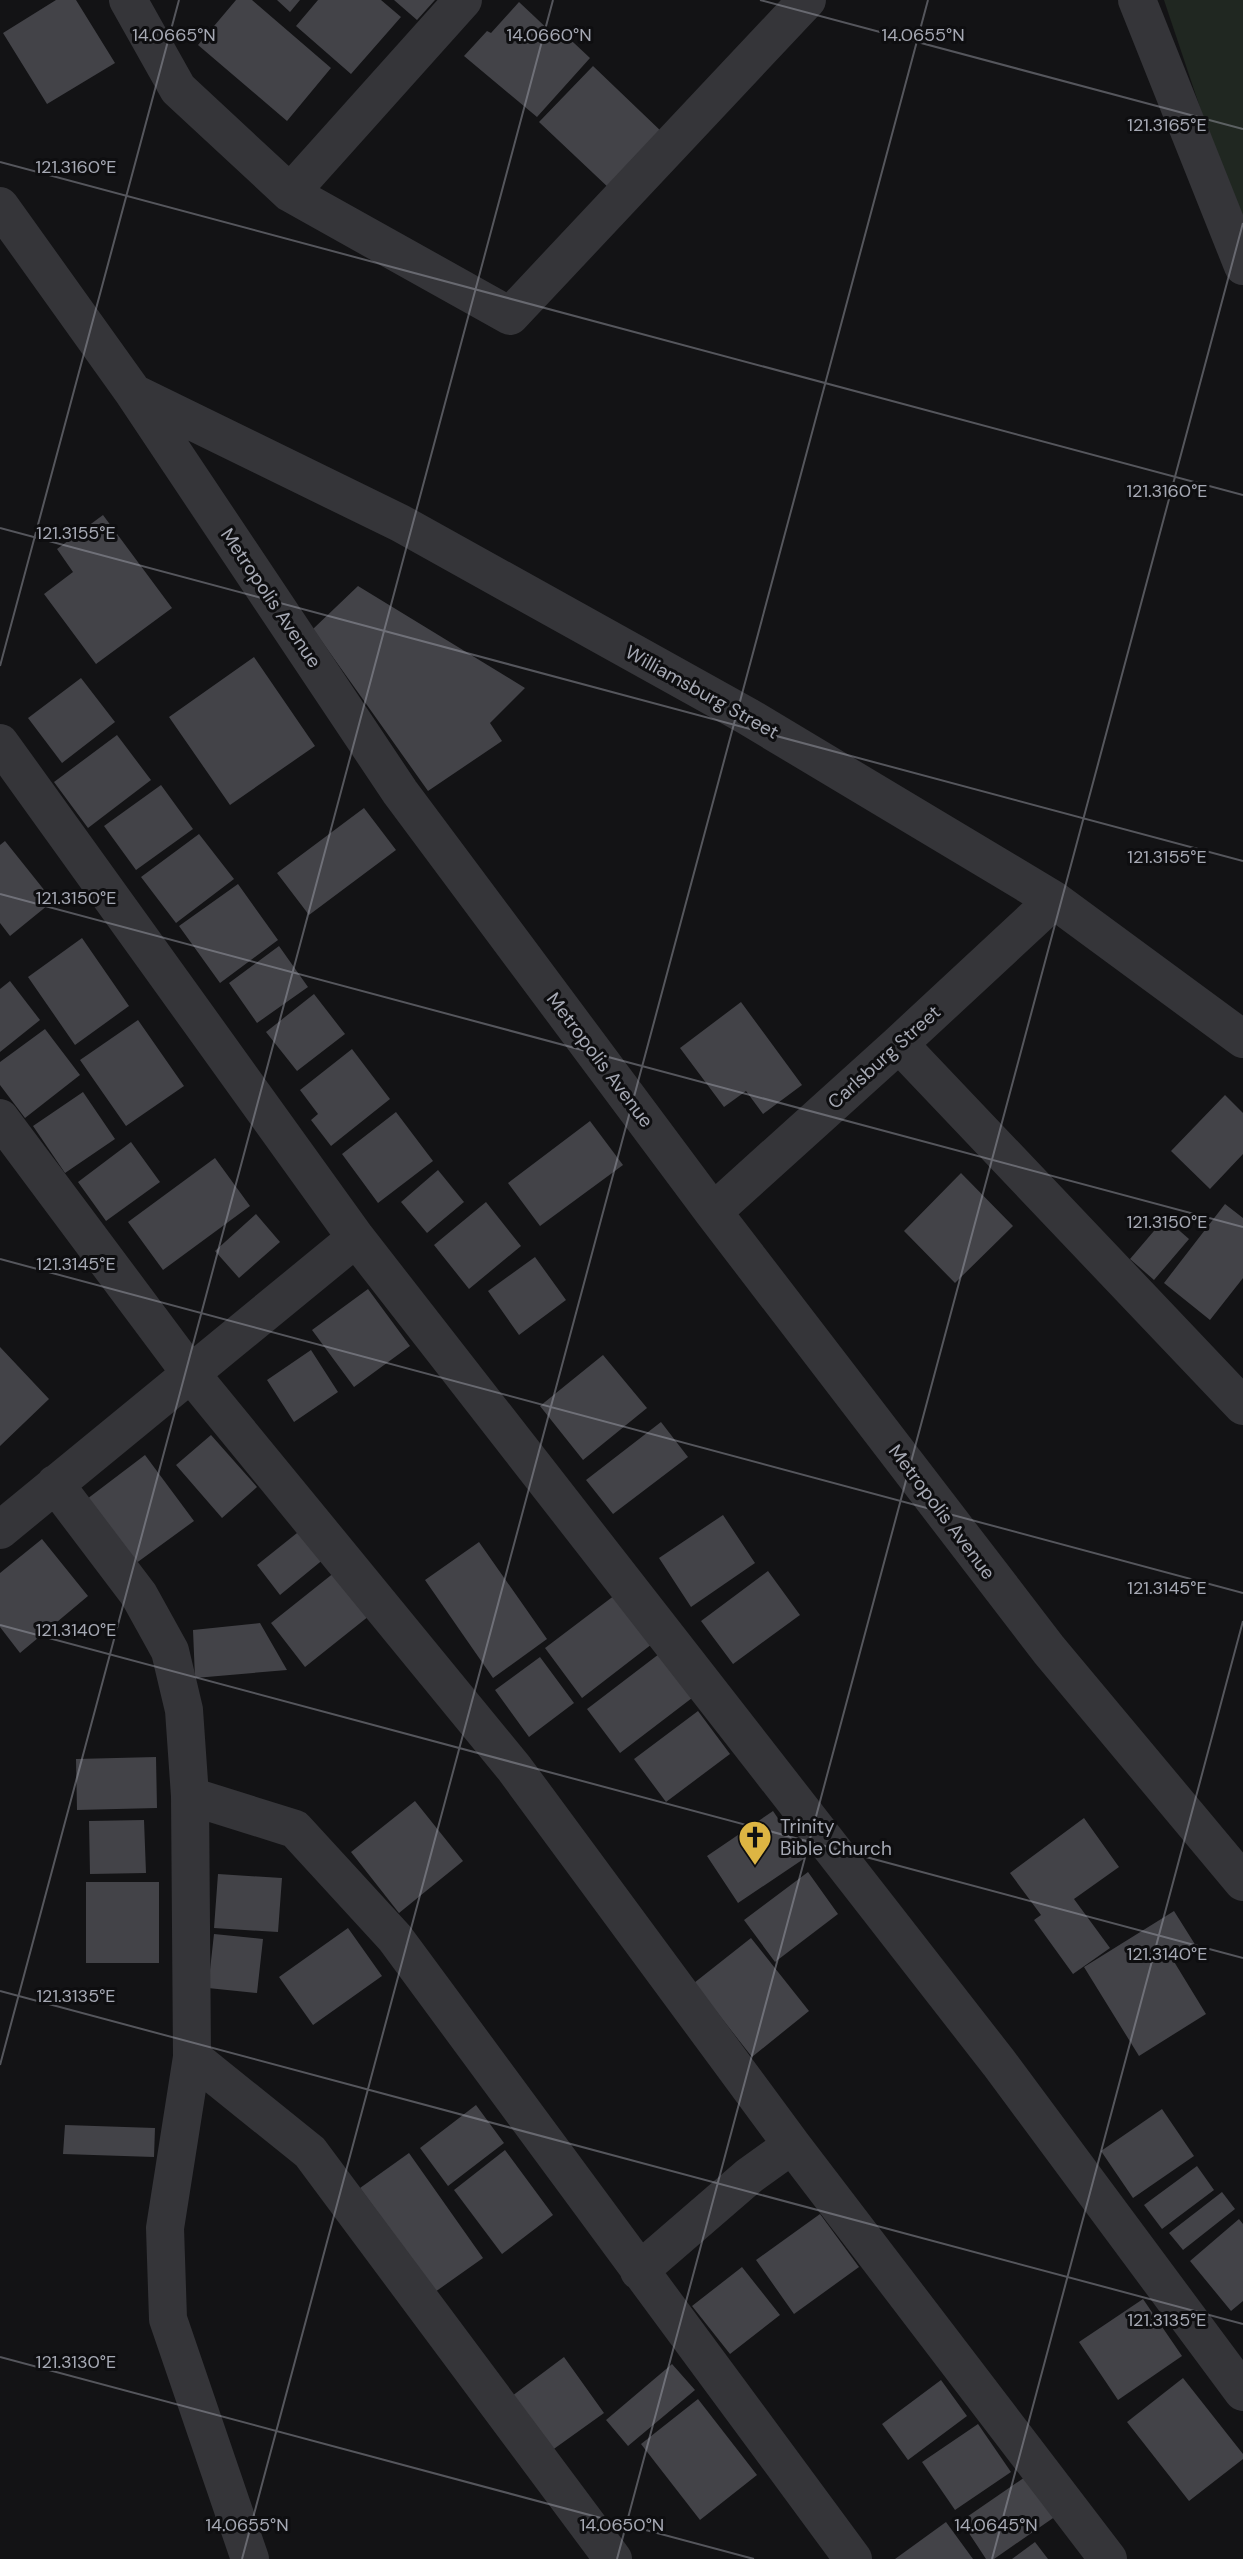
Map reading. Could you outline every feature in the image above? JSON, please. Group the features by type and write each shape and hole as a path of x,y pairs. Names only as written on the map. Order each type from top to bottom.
{"street":[{"path":"128,0 178,89 289,193 510,316 807,0"},
{"path":"289,193 463,0"},
{"path":"1137,0 1243,266"},
{"name":"Metropolis Avenue","path":"0,206 133,393 400,792 713,1212 1049,1650 1243,1882"},
{"name":"Williamsburg Street","path":"133,393 400,523 747,716 1054,900 1243,1039"},
{"path":"0,743 356,1238 999,2063 1243,2392"},
{"name":"Carlsburg Street","path":"713,1212 1054,900"},
{"path":"899,1044 1243,1406"},
{"path":"0,1118 191,1374 514,1768 792,2145 1108,2559"},
{"path":"7,1509 55,1484 356,1238"},
{"path":"55,1484 139,1595 170,1651 184,1710 190,1796 192,2057 164,2228 168,2319 250,2559"},
{"path":"190,1796 295,1829 395,1938 853,2559"},
{"path":"192,2057 310,2152 613,2559"},
{"path":"639,2271 749,2176 792,2145"}],"shaded area":[{"path":"1164,0 1243,0 1243,236"}],"building":[{"path":"56,0 76,0 115,63 47,104 3,33"},
{"path":"236,0 252,0 331,68 287,121 198,45"},
{"path":"277,0 300,0 290,12"},
{"path":"318,0 381,0 401,17 351,74 296,26"},
{"path":"394,0 435,0 417,20"},
{"path":"519,2 553,34 558,28 590,58 537,117 464,56 487,31 491,33"},
{"path":"593,66 664,134 611,190 539,122"},
{"path":"103,515 172,608 96,664 44,594 73,572 57,549"},
{"path":"358,586 525,688 490,723 502,741 428,791 313,629"},
{"path":"254,657 315,746 230,805 169,717"},
{"path":"81,678 115,722 62,763 28,718"},
{"path":"117,735 151,780 88,828 54,782"},
{"path":"161,785 193,829 136,870 104,826"},
{"path":"364,808 396,850 309,915 277,873"},
{"path":"199,834 234,879 176,923 141,877"},
{"path":"5,841 53,901 10,936 0,923 0,845"},
{"path":"238,884 278,940 220,983 179,926"},
{"path":"82,938 129,1006 75,1045 28,977"},
{"path":"279,946 308,987 257,1023 229,983"},
{"path":"10,981 40,1020 0,1052 0,989"},
{"path":"314,994 345,1034 297,1071 266,1032"},
{"path":"741,1002 802,1085 763,1114 746,1091 724,1107 680,1048"},
{"path":"138,1020 184,1086 126,1126 80,1060"},
{"path":"45,1029 80,1075 25,1118 0,1085 0,1062"},
{"path":"352,1049 390,1099 331,1146 311,1120 318,1114 300,1090"},
{"path":"83,1092 115,1139 65,1173 33,1126"},
{"path":"1225,1095 1243,1113 1243,1154 1210,1189 1171,1151"},
{"path":"396,1112 433,1161 378,1203 342,1154"},
{"path":"590,1121 623,1165 540,1226 508,1183"},
{"path":"131,1142 160,1182 106,1221 78,1182"},
{"path":"215,1158 250,1206 163,1270 128,1222"},
{"path":"438,1170 464,1202 427,1233 401,1202"},
{"path":"961,1173 1013,1226 955,1283 904,1231"},
{"path":"486,1202 521,1246 469,1289 434,1245"},
{"path":"1225,1204 1243,1218 1243,1278 1210,1320 1164,1283"},
{"path":"256,1214 280,1242 239,1278 215,1251"},
{"path":"1165,1218 1189,1239 1154,1280 1130,1259"},
{"path":"535,1257 566,1300 519,1335 488,1291"},
{"path":"368,1289 410,1346 354,1387 312,1330"},
{"path":"0,1347 49,1399 0,1446"},
{"path":"311,1350 338,1392 294,1422 267,1380"},
{"path":"603,1355 647,1408 583,1460 540,1406"},
{"path":"661,1422 688,1457 613,1514 586,1480"},
{"path":"211,1435 257,1487 222,1518 176,1465"},
{"path":"145,1455 194,1521 135,1564 87,1499"},
{"path":"723,1515 755,1563 691,1607 659,1558"},
{"path":"302,1529 325,1558 280,1595 257,1565"},
{"path":"42,1539 88,1596 20,1653 0,1627 0,1573"},
{"path":"479,1542 547,1639 493,1678 425,1580"},
{"path":"768,1571 800,1615 733,1664 701,1621"},
{"path":"335,1572 369,1616 305,1667 271,1623"},
{"path":"615,1595 652,1644 582,1698 545,1648"},
{"path":"260,1623 287,1670 195,1678 193,1630"},
{"path":"659,1654 692,1698 620,1753 587,1709"},
{"path":"540,1657 574,1703 529,1737 495,1690"},
{"path":"698,1711 730,1754 666,1802 634,1759"},
{"path":"156,1757 157,1808 77,1810 76,1759"},
{"path":"415,1801 463,1861 399,1913 351,1852"},
{"path":"773,1811 805,1858 738,1903 707,1856"},
{"path":"1084,1818 1119,1867 1074,1899 1110,1948 1073,1974 1034,1920 1041,1915 1010,1873"},
{"path":"144,1820 146,1873 90,1874 89,1821"},
{"path":"808,1872 838,1914 775,1962 744,1920"},
{"path":"218,1874 282,1878 278,1932 214,1928"},
{"path":"86,1882 159,1882 159,1963 86,1963"},
{"path":"1174,1911 1196,1946 1173,1960 1206,2014 1139,2056 1084,1967"},
{"path":"348,1928 382,1976 313,2025 279,1977"},
{"path":"214,1934 263,1939 257,1993 208,1988"},
{"path":"751,1938 809,2011 752,2057 694,1983"},
{"path":"476,2105 504,2143 448,2186 420,2148"},
{"path":"1162,2109 1194,2156 1133,2198 1101,2151"},
{"path":"65,2125 155,2128 154,2157 63,2154"},
{"path":"505,2150 553,2215 502,2254 454,2190"},
{"path":"409,2153 483,2258 435,2292 360,2188"},
{"path":"1197,2166 1214,2190 1162,2229 1144,2205"},
{"path":"1222,2192 1235,2209 1183,2250 1169,2233"},
{"path":"820,2214 859,2267 794,2314 756,2260"},
{"path":"1239,2219 1243,2224 1243,2301 1231,2311 1190,2261"},
{"path":"742,2267 780,2315 730,2354 692,2306"},
{"path":"1143,2299 1182,2356 1118,2400 1079,2342"},
{"path":"564,2357 604,2413 551,2451 512,2396"},
{"path":"672,2364 695,2390 628,2446 606,2420"},
{"path":"1183,2378 1243,2454 1243,2459 1189,2501 1127,2422"},
{"path":"941,2380 967,2416 908,2460 882,2424"},
{"path":"698,2399 757,2475 700,2520 641,2444"},
{"path":"978,2424 1011,2472 955,2510 922,2462"},
{"path":"1028,2475 1056,2516 994,2559 986,2559 961,2521"},
{"path":"946,2522 973,2559 895,2559"},
{"path":"1035,2542 1048,2559 1012,2559"}],"place":[{"name":"Trinity Bible Church","path":"755,1867"}]}
